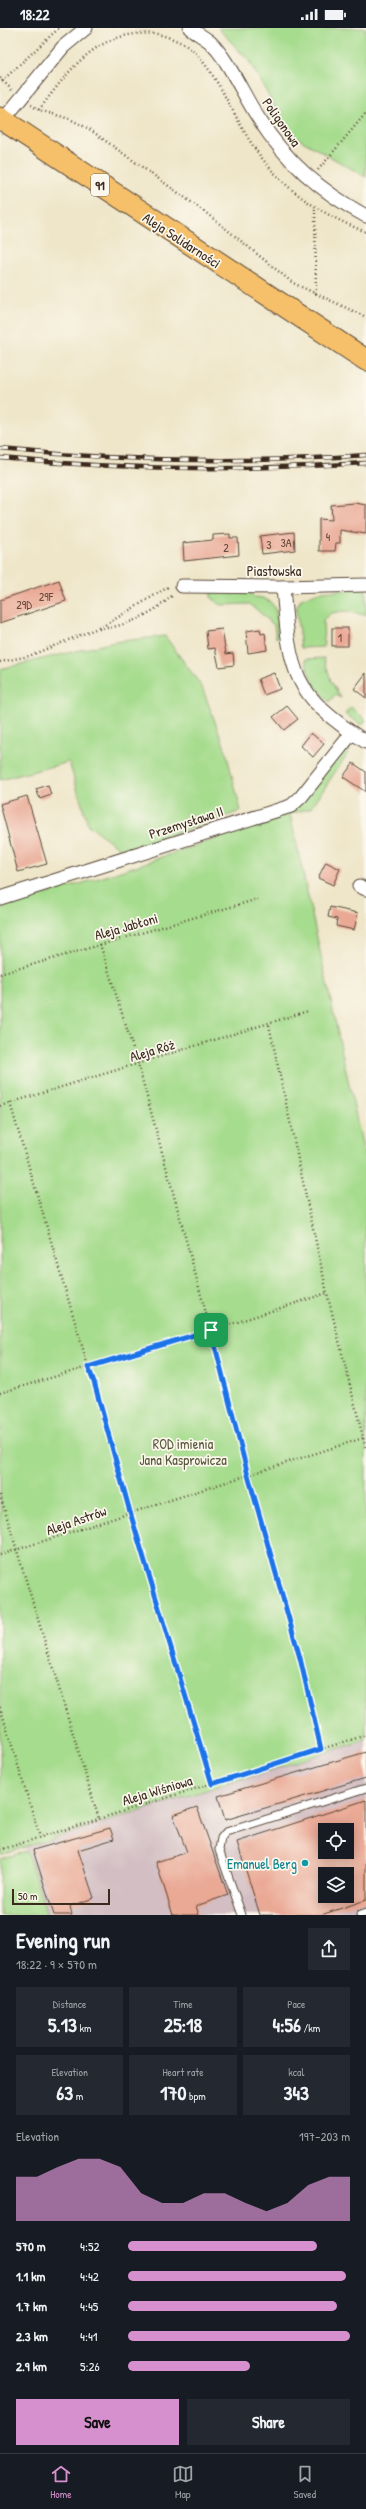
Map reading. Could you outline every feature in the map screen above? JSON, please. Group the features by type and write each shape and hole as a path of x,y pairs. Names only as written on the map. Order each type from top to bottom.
{"main road":[{"name":"Aleja Solidarności","path":"1,121 366,360"}],"street":[{"path":"1,121 63,47 86,28"},
{"name":"Poligonowa","path":"190,28 210,42 234,77 259,120 284,154 310,180 366,216"},
{"name":"Piastowska","path":"182,586 283,587 366,585"},
{"path":"283,587 290,654 298,679 311,699 322,710 366,742"},
{"name":"Przemysława II","path":"0,898 291,806 301,797 352,733"}],"lane":[{"path":"242,1915 219,1850 221,1838 226,1832 366,1788"},
{"path":"360,1915 366,1913"}],"path":[{"path":"59,28 1,79 20,97 39,110 70,119 104,139 219,222 293,283 366,317"},
{"path":"39,110 70,70 93,46 109,38 129,31 143,31 169,37 182,43 199,57 265,162 291,189 315,209 366,232"},
{"path":"310,180 366,112"},
{"path":"315,209 316,295"},
{"path":"0,662 28,656 96,629 173,584 182,586"},
{"path":"96,629 110,628 149,613 163,604 182,586"},
{"name":"Aleja Jabłoni","path":"0,974 258,899"},
{"path":"100,944 138,1064 211,1330 248,1475 300,1658 321,1749"},
{"name":"Aleja Róż","path":"0,1106 269,1025 308,1011"},
{"path":"269,1025 327,1293 366,1449"},
{"path":"10,1103 88,1367 94,1382 130,1512 212,1784"},
{"path":"0,1393 211,1330 327,1293"},
{"name":"Aleja Astrów","path":"0,1556 130,1512 363,1438"},
{"path":"0,1495 99,1819"},
{"path":"0,1707 40,1838"},
{"name":"Aleja Wiśniowa","path":"0,1850 366,1735"}],"shaded area":[{"path":"366,1740 366,1915 47,1915 25,1845"}],"green space":[{"path":"218,28 366,28 366,177 290,134 249,61"},
{"path":"366,589 366,615 344,611 331,613 323,621 324,647 301,648 296,609 301,599 319,592"},
{"path":"211,591 251,593 253,597 268,600 275,609 278,637 276,638 274,625 250,604 220,605 211,597"},
{"path":"165,636 202,687 225,748 241,811 125,852 88,825 69,762 0,780 0,669 114,642"},
{"path":"324,658 331,681 341,698 335,695 329,702 313,683 308,672 306,659"},
{"path":"351,707 366,720 362,725 345,714"},
{"name":"ROD imienia Jana Kasprowicza","path":"347,749 350,750 311,808 290,814 366,1162 366,1740 0,1855 0,908 106,876 245,829 238,831 236,828 287,812"},
{"path":"27,1851 47,1915 0,1915 0,1859"}],"building":[{"path":"355,503 366,505 366,534 340,530 340,543 336,543 335,551 319,551 319,519 332,520 331,505"},
{"path":"294,532 295,550 262,554 260,536"},
{"path":"230,534 230,538 238,538 239,555 184,561 183,543 213,540 213,535"},
{"path":"59,580 66,601 0,623 0,600"},
{"path":"332,628 348,628 348,646 332,646"},
{"path":"222,629 226,654 233,653 234,665 219,667 215,648 208,649 206,631"},
{"path":"260,629 261,634 265,633 267,650 248,653 246,631"},
{"path":"274,673 280,689 264,695 258,679"},
{"path":"366,673 366,698 354,689"},
{"path":"287,706 298,719 284,730 273,717"},
{"path":"311,733 324,744 313,757 301,746"},
{"path":"353,763 366,772 366,792 343,777"},
{"path":"48,785 51,795 40,799 36,789"},
{"path":"27,796 47,864 18,872 0,804"},
{"path":"326,862 340,869 333,885 318,878"},
{"path":"330,907 358,913 354,930 336,926 337,919 328,917"},
{"path":"366,1752 366,1778 225,1820 218,1796"},
{"name":"Emanuel Berg","path":"366,1800 366,1900 321,1915 260,1915 237,1842"},
{"path":"197,1807 228,1895 196,1906 199,1915 173,1915 156,1862 187,1852 173,1815"},
{"path":"110,1828 114,1839 78,1850 94,1898 70,1906 72,1915 54,1915 33,1850"}],"railway":[{"path":"0,449 137,459 183,460 274,460 366,455"},
{"path":"0,458 91,465 183,468 320,466 366,463"}],"place":[{"name":"Emanuel Berg","path":"305,1863"}],"route":[{"path":"211,1330 233,1411 248,1475 300,1658 321,1749 212,1784 130,1512 94,1382 88,1367 211,1330"}]}
